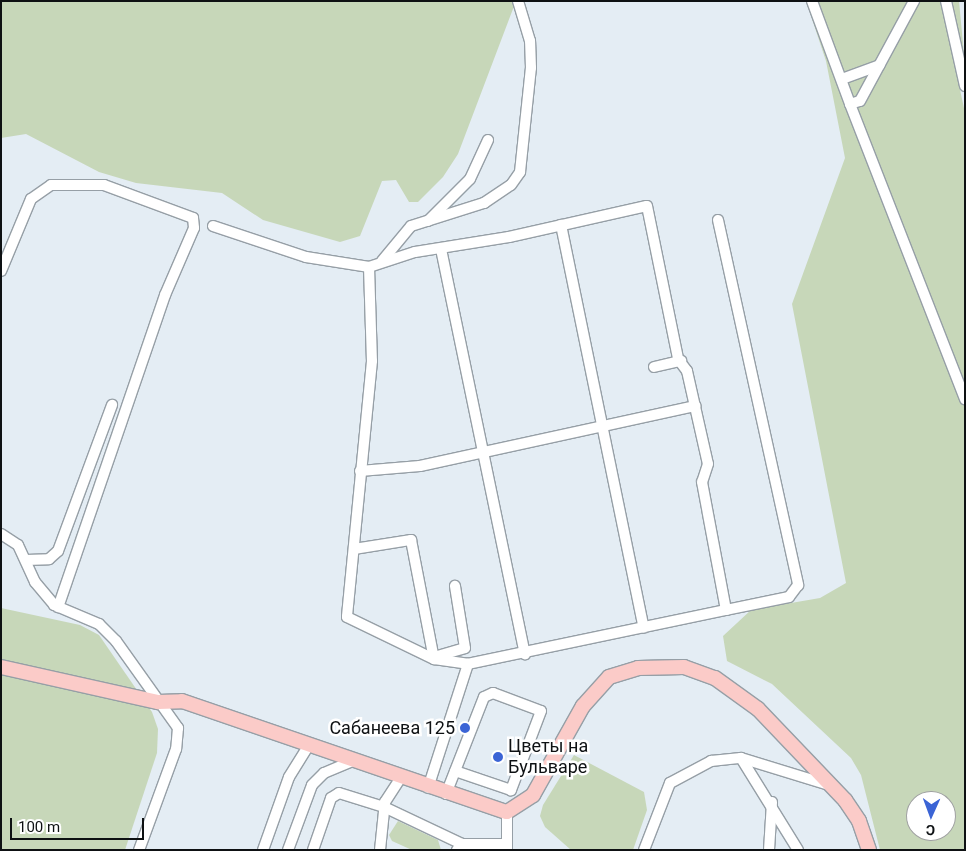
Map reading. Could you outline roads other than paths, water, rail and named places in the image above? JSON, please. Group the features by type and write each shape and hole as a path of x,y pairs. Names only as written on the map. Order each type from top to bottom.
{"main road":[{"path":"1,667 158,702 182,701 400,779 507,812 533,795 583,706 609,677 638,668 684,667 715,678 758,709 832,786 859,821 868,850"}],"street":[{"path":"382,261 411,226 499,196 520,172 531,68 530,41 518,1"},
{"path":"812,1 965,400"},
{"path":"850,104 860,101 914,1"},
{"path":"946,1 965,86"},
{"path":"842,79 870,72 880,65"},
{"path":"428,221 470,179 488,140"},
{"path":"1,271 24,210 39,191 51,186 104,185 193,218 194,228 165,295 56,606"},
{"path":"213,226 306,257 369,267 382,261 562,226 648,206 681,361 696,406 708,464 702,482 726,610"},
{"path":"369,267 372,361 360,471 348,617 434,658 468,664 525,654 789,597 798,585 718,220"},
{"path":"562,226 644,628"},
{"path":"441,249 525,654"},
{"path":"654,367 681,361"},
{"path":"26,560 49,559 58,551 112,405"},
{"path":"360,471 420,466 696,406"},
{"path":"1,534 18,545 35,582 56,606 86,617 110,634 178,728 176,749 138,850"},
{"path":"354,549 411,540 434,658"},
{"path":"434,658 465,648 455,586"},
{"path":"428,788 468,664"},
{"path":"446,794 455,771 484,697 493,693 541,711 511,790 455,771"},
{"path":"263,850 289,777 308,746"},
{"path":"742,758 772,802 798,850"},
{"path":"644,850 670,783 711,761 742,758 832,786"},
{"path":"288,850 312,785 324,773 352,761"},
{"path":"380,850 384,807 400,779"},
{"path":"313,850 331,798 339,793 384,807 459,847 507,847 507,812"},
{"path":"769,850 772,802"}],"place":[{"name":"Сабанеева 125","path":"465,728"},
{"name":"Цветы на Бульваре","path":"498,757"}]}
